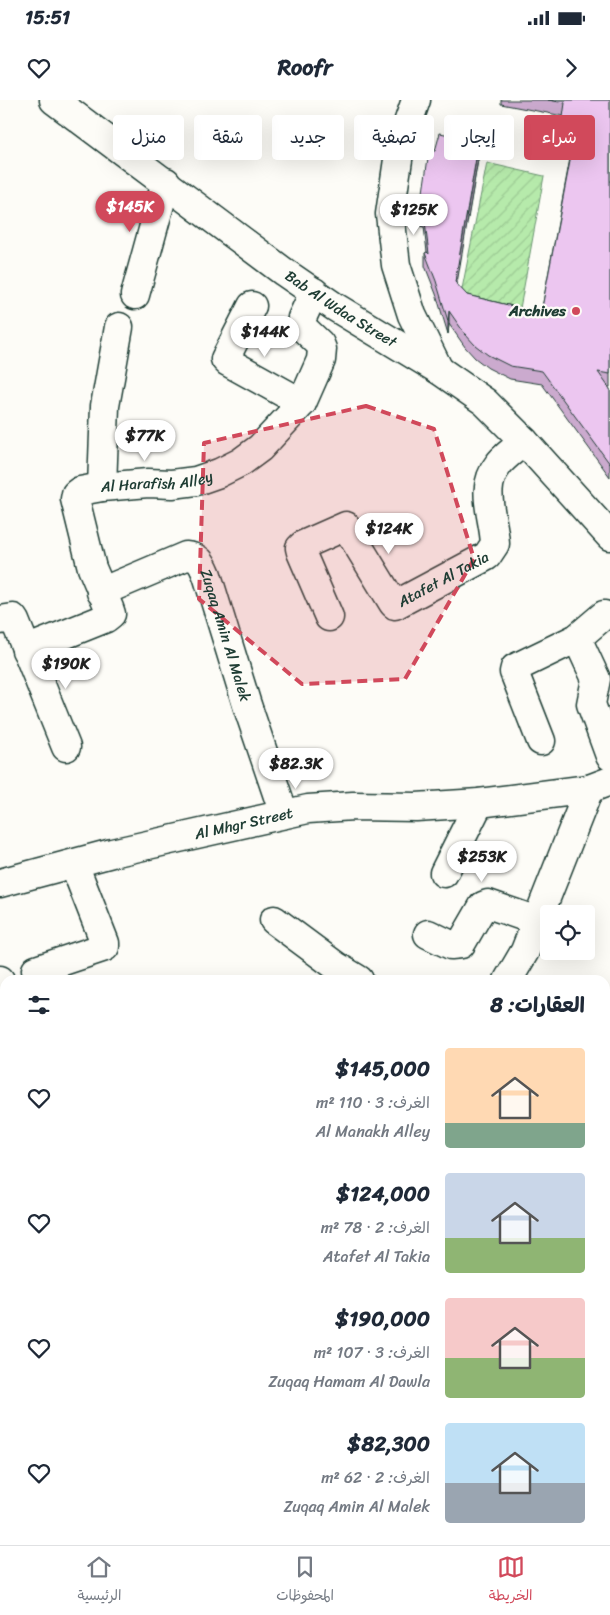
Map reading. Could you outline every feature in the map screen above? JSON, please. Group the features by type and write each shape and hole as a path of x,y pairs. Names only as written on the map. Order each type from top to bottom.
{"street":[{"name":"Bab Al Wdaa Street","path":"54,100 314,292 439,370 484,402 524,441 610,536"},
{"path":"416,100 400,146 390,214 396,265 412,315 439,370"},
{"path":"135,295 166,182"},
{"name":"Al Harafish Alley","path":"26,650 106,618 111,614 92,568 75,500 76,494 80,491 102,487 148,483 172,484 196,480 219,473 241,462 260,448 302,403 323,354 320,344 301,326 302,318 314,292"},
{"path":"252,306 225,359 302,403"},
{"path":"102,487 104,406 119,327"},
{"name":"Atafet Al Takia","path":"329,617 301,552 300,548 303,545 346,526 395,605 487,556 496,544 487,488 490,476 499,463 524,441"},
{"name":"Zuqaq Amin Al Malek","path":"101,592 186,556 200,560 207,575 247,705 284,814"},
{"path":"541,741 514,672 515,668 577,638 604,615"},
{"path":"0,620 13,618 66,747"},
{"path":"577,638 603,674 591,704 610,756"},
{"path":"511,975 525,952 536,921 600,785"},
{"name":"Al Mhgr Street","path":"0,883 308,809 353,806 416,807 478,803 600,785"},
{"path":"444,873 478,803"},
{"path":"36,970 105,947 105,942 74,864"},
{"path":"428,934 451,945 461,944 483,906 488,904 536,921"},
{"path":"274,920 339,975"}],"highlighted area":[{"path":"366,406 434,429 474,559 405,679 302,684 199,599 204,443"}],"green space":[{"path":"487,163 544,176 519,314 471,303 462,293"}],"building":[{"path":"548,100 610,100 610,374 598,372 610,389 610,464 542,371 510,366 488,355 465,334 449,311 448,321 425,253 429,254 424,214 420,213 428,160 434,160 434,151 440,133 444,134 444,160 476,160 455,282 467,295 541,313 570,160 595,160 595,115 563,115 565,103"}],"place":[{"name":"Archives","path":"576,311"}]}
